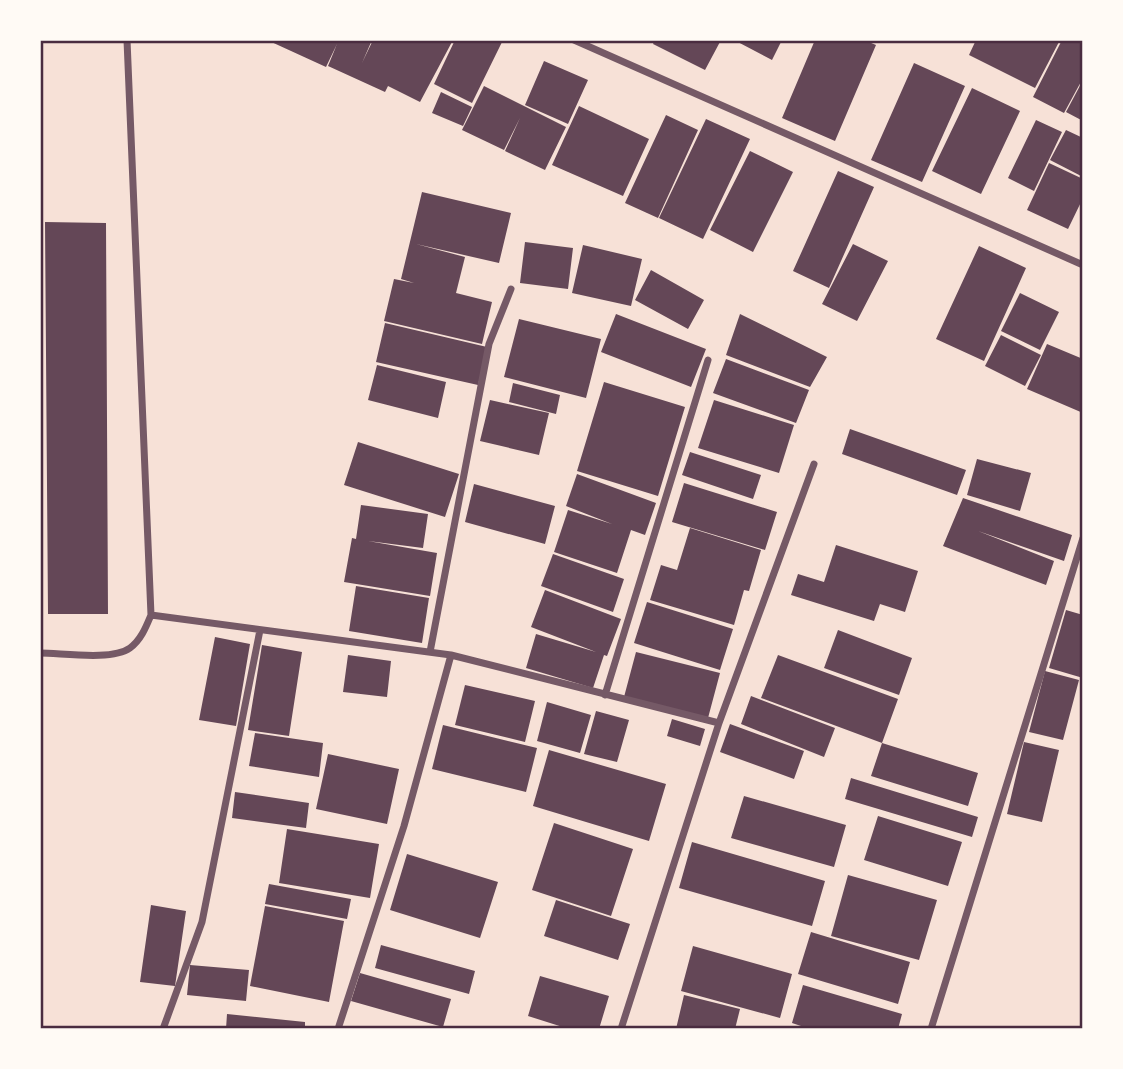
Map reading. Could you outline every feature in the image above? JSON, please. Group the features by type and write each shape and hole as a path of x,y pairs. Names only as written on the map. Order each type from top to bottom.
{"street":[{"path":"40,653 112,654 130,649 143,634 150,615 127,40"},
{"path":"574,40 1083,265"},
{"path":"430,652 489,344 510,289"},
{"path":"606,695 708,360"},
{"path":"621,1029 719,723 814,464"},
{"path":"931,1029 1083,538"},
{"path":"150,615 430,652 719,723"},
{"path":"163,1029 202,922 260,631"},
{"path":"338,1029 404,826 451,656"}],"building":[{"path":"267,40 372,40 362,63 373,40 453,40 420,102 388,86 385,92 328,66 337,44 326,67"},
{"path":"455,40 503,40 472,103 434,84"},
{"path":"655,40 721,40 705,70 653,44"},
{"path":"734,40 782,40 772,60"},
{"path":"815,40 864,40 876,45 835,141 782,118"},
{"path":"976,40 1060,40 1035,88 969,55"},
{"path":"1062,40 1083,40 1083,78 1064,113 1033,97"},
{"path":"544,61 588,80 568,124 525,105"},
{"path":"914,63 965,86 922,182 871,160"},
{"path":"1083,80 1083,121 1066,112"},
{"path":"484,86 566,127 545,170 505,151 520,118 504,150 462,130"},
{"path":"972,88 1020,111 981,194 932,171"},
{"path":"441,92 472,107 463,126 432,113"},
{"path":"579,106 649,139 623,196 552,165"},
{"path":"666,115 698,130 658,218 625,203"},
{"path":"706,119 750,139 703,239 659,218"},
{"path":"1036,120 1062,132 1034,191 1008,178"},
{"path":"1066,130 1083,138 1083,177 1050,160"},
{"path":"750,151 793,172 753,252 710,230"},
{"path":"1049,163 1083,179 1083,198 1068,229 1027,210"},
{"path":"838,171 874,187 829,288 793,271"},
{"path":"422,192 511,213 499,263 416,244 465,257 456,293 492,302 482,344 384,321 394,279 414,283 401,279"},
{"path":"45,222 106,223 108,614 48,614"},
{"path":"525,242 573,248 568,289 520,283"},
{"path":"853,244 888,261 857,321 822,304"},
{"path":"583,245 642,259 631,306 572,293"},
{"path":"979,246 1026,268 984,361 936,339"},
{"path":"651,270 704,300 688,329 635,300"},
{"path":"1020,293 1059,312 1040,350 1001,331"},
{"path":"616,314 706,349 691,387 601,352"},
{"path":"740,314 827,357 810,387 726,355"},
{"path":"519,319 601,339 586,398 504,377"},
{"path":"385,323 487,347 478,385 376,362"},
{"path":"1001,335 1041,355 1025,386 985,366"},
{"path":"1047,344 1083,359 1083,413 1027,389"},
{"path":"726,359 809,390 796,423 713,393"},
{"path":"377,365 446,382 438,418 368,400"},
{"path":"604,382 685,407 658,496 577,471"},
{"path":"513,383 560,395 556,414 509,402"},
{"path":"490,400 549,413 539,455 480,441"},
{"path":"714,400 794,425 779,473 698,448"},
{"path":"850,429 966,470 957,495 842,454"},
{"path":"358,442 459,474 445,517 344,485"},
{"path":"690,452 761,475 753,499 682,475"},
{"path":"977,459 1031,473 1020,511 967,495"},
{"path":"577,474 656,503 645,535 631,530 617,573 554,552 568,510 612,524 566,506"},
{"path":"684,483 777,512 765,550 672,522"},
{"path":"474,484 555,506 545,544 465,522"},
{"path":"963,498 1072,535 1064,561 978,531 1054,561 1046,585 943,546"},
{"path":"361,505 428,514 423,548 368,541 437,553 430,596 344,582 352,538 356,539"},
{"path":"690,528 761,550 749,591 744,590 734,625 650,600 661,565 677,570"},
{"path":"836,545 918,571 905,612 880,604 874,621 791,595 798,574 824,582"},
{"path":"553,554 624,579 613,612 541,586"},
{"path":"356,586 429,598 422,643 349,631"},
{"path":"545,590 621,619 607,656 604,655 593,688 526,668 536,634 596,652 531,627"},
{"path":"647,602 733,629 720,670 634,643"},
{"path":"1066,610 1083,615 1083,678 1049,668"},
{"path":"838,630 912,658 899,695 824,668"},
{"path":"215,637 250,644 236,726 199,720"},
{"path":"262,645 302,652 289,736 248,730"},
{"path":"636,652 720,673 708,718 624,697"},
{"path":"348,655 391,661 387,697 343,692"},
{"path":"778,655 898,699 882,743 761,698"},
{"path":"1045,671 1079,680 1063,740 1029,732"},
{"path":"465,685 535,701 525,742 455,725"},
{"path":"751,696 835,728 824,757 741,724"},
{"path":"547,702 591,715 580,753 537,741"},
{"path":"596,711 629,720 617,762 584,754"},
{"path":"672,719 705,729 700,746 667,736"},
{"path":"730,724 804,751 794,779 720,752"},
{"path":"443,725 537,748 526,792 432,769"},
{"path":"255,733 323,743 319,777 249,766"},
{"path":"1024,742 1059,750 1042,822 1007,814"},
{"path":"882,743 978,773 968,806 871,776"},
{"path":"549,750 666,784 649,841 533,806"},
{"path":"328,754 399,769 387,824 316,809"},
{"path":"851,778 978,817 972,837 845,799"},
{"path":"235,792 309,803 306,828 232,818"},
{"path":"744,796 846,825 834,867 731,838"},
{"path":"878,816 962,842 948,886 864,860"},
{"path":"554,823 633,849 611,916 532,890"},
{"path":"287,829 379,844 370,898 279,883"},
{"path":"692,842 825,881 812,926 679,888"},
{"path":"407,854 498,882 480,938 390,910"},
{"path":"848,875 937,900 919,960 831,936"},
{"path":"269,884 351,899 347,919 265,904"},
{"path":"556,900 630,924 618,960 544,936"},
{"path":"151,905 186,911 175,986 140,982"},
{"path":"265,906 344,921 329,1002 250,986"},
{"path":"811,932 910,962 898,1004 798,974"},
{"path":"381,945 475,971 469,994 375,968"},
{"path":"693,946 792,974 780,1018 681,991"},
{"path":"190,965 249,970 246,1001 187,995"},
{"path":"360,973 451,999 443,1027 351,1001"},
{"path":"540,976 609,996 599,1029 569,1029 528,1016"},
{"path":"803,985 902,1014 898,1029 810,1029 792,1023"},
{"path":"684,995 740,1009 735,1029 676,1029"},
{"path":"227,1014 305,1022 305,1029 226,1029"}]}
